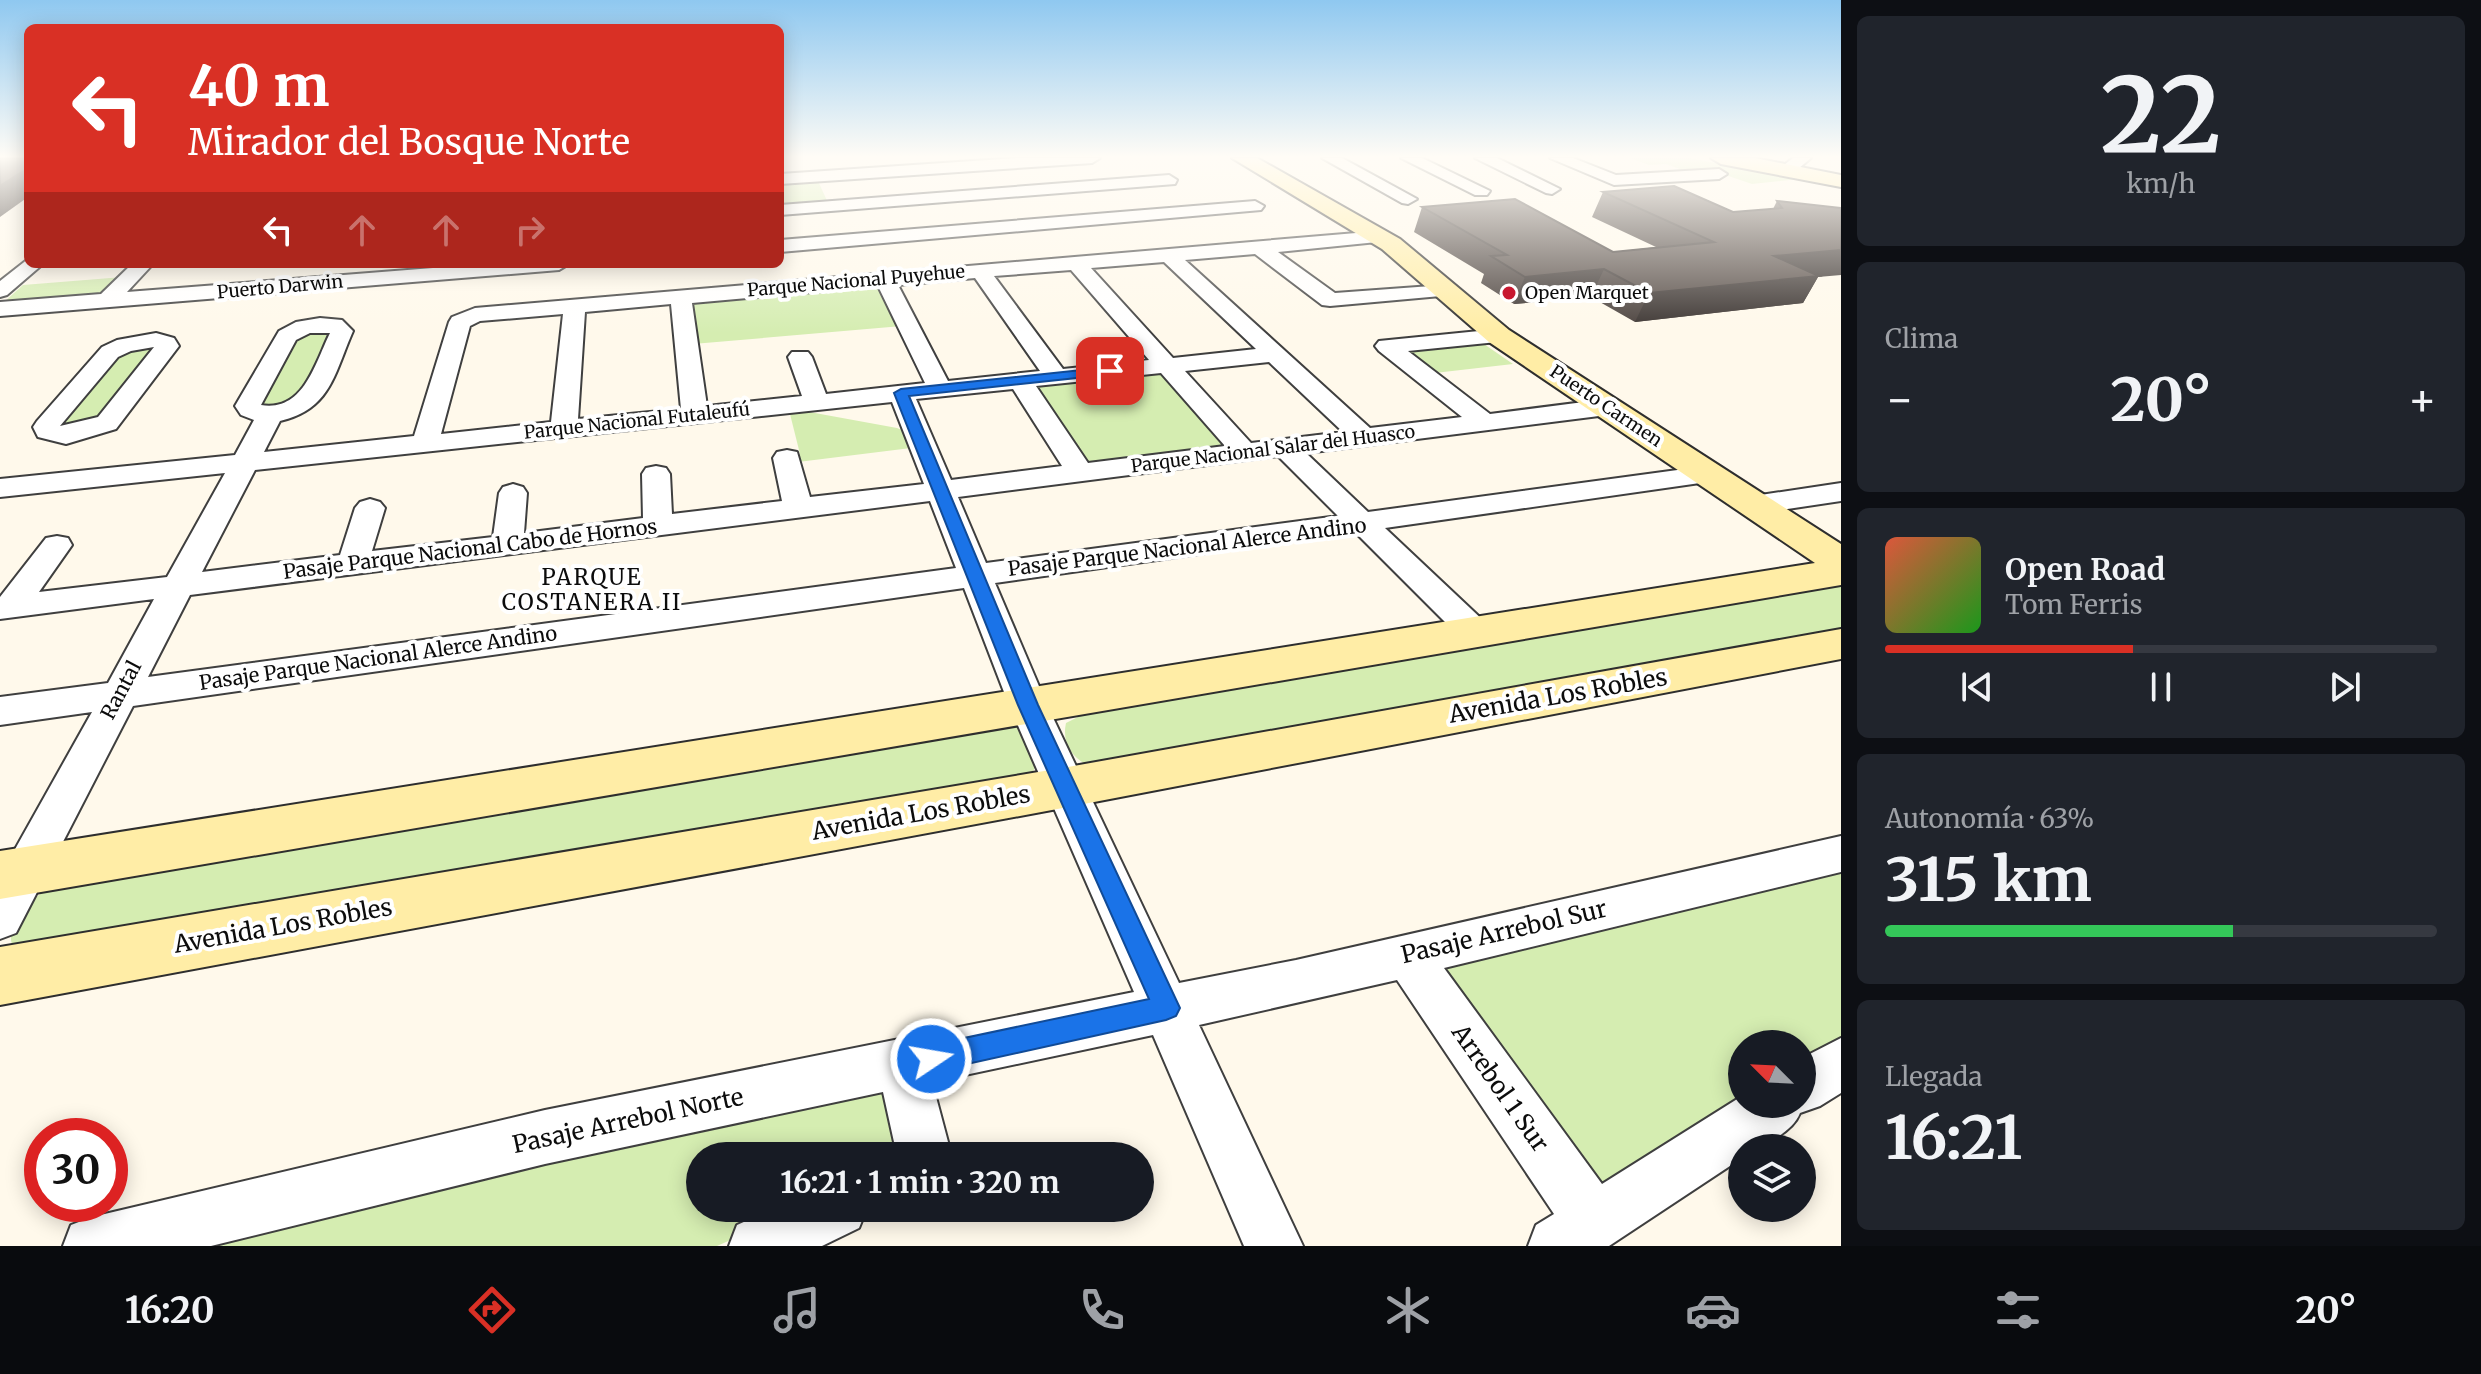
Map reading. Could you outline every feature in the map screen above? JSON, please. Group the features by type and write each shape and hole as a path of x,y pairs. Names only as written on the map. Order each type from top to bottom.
{"street":[{"path":"784,243 1132,216"},
{"name":"Puerto Carmen","path":"1344,216 1408,257 1499,336 1841,562"},
{"name":"Parque Nacional Puyehue","path":"425,443 460,322 483,314 1380,237"},
{"path":"1259,247 1330,300 1445,291"},
{"path":"1167,254 1365,438"},
{"path":"1075,262 1245,453"},
{"path":"0,291 28,268"},
{"path":"107,301 139,268"},
{"name":"Puerto Darwin","path":"0,309 224,291 352,273 457,268"},
{"path":"980,271 1056,377"},
{"path":"224,291 237,273"},
{"path":"885,279 940,389"},
{"path":"681,296 695,415"},
{"path":"564,428 575,306"},
{"path":"1484,422 1387,346 1499,336"},
{"path":"13,486 66,436 107,423 166,343 156,340 135,342 110,352 46,427 57,436 66,436"},
{"name":"Parque Nacional Futaleufú","path":"13,486 1275,354"},
{"path":"800,357 817,402"},
{"path":"1020,380 1080,473"},
{"path":"901,393 1028,705 1068,787 1274,1246"},
{"path":"790,405 913,424"},
{"name":"Parque Nacional Salar del Huasco","path":"939,490 1607,407"},
{"name":"Rantal","path":"0,919 13,873 118,694 270,415"},
{"path":"1286,449 1475,632"},
{"path":"787,458 798,508"},
{"path":"656,474 658,525"},
{"name":"Pasaje Parque Nacional Alerce Andino","path":"0,711 1707,474"},
{"name":"Pasaje Parque Nacional Cabo de Hornos","path":"6,607 939,490"},
{"path":"1754,505 1841,492"},
{"path":"507,544 513,493"},
{"path":"353,563 370,508"},
{"path":"6,607 57,545"},
{"path":"13,873 1841,572"},
{"name":"Avenida Los Robles","path":"0,976 1839,647"},
{"name":"Pasaje Arrebol Sur","path":"1166,1008 1296,982 1841,854"},
{"name":"Arrebol 1 Sur","path":"1406,954 1576,1234"},
{"name":"Pasaje Arrebol Norte","path":"92,1246 146,1240 545,1137 1166,1008"},
{"path":"1816,1079 1841,1063"},
{"path":"902,1065 921,1142"},
{"path":"1576,1234 1755,1118"},
{"path":"758,1246 809,1222"}],"green space":[{"path":"123,277 107,294 3,303 23,285"},
{"path":"881,285 902,326 693,344 690,300"},
{"path":"303,331 334,332 298,399 263,409 256,402 295,335"},
{"path":"1481,342 1513,364 1426,374 1400,350"},
{"path":"159,346 99,421 55,428 117,351"},
{"path":"1154,371 1163,373 1227,448 1087,464 1034,386"},
{"path":"789,410 897,428 902,430 911,448 798,462 796,455 800,454"},
{"path":"1841,584 1841,631 1085,764 1071,752 1066,742 1066,723 1086,713"},
{"path":"1012,726 1021,730 1039,760 1031,775 15,953 11,942 11,932 19,914 26,905 53,886"},
{"path":"1841,864 1841,1045 1816,1061 1816,1030 1728,1030 1728,1113 1608,1193 1445,994 1442,964"},
{"path":"872,1087 889,1098 896,1142 686,1142 686,1222 771,1222 717,1246 167,1246"}],"building":[{"path":"1438,216 1547,216 1613,252 1714,242 1657,216 1841,216 1841,250 1774,256 1819,276 1649,293 1604,269 1525,277 1491,256 1507,255"}],"place":[{"name":"Open Marquet","path":"1509,293"}],"district":[{"name":"PARQUE COSTANERA II","path":"592,590"}],"route":[{"path":"931,1059 1166,1008 1068,787 1028,705 901,393 1110,371"}]}
